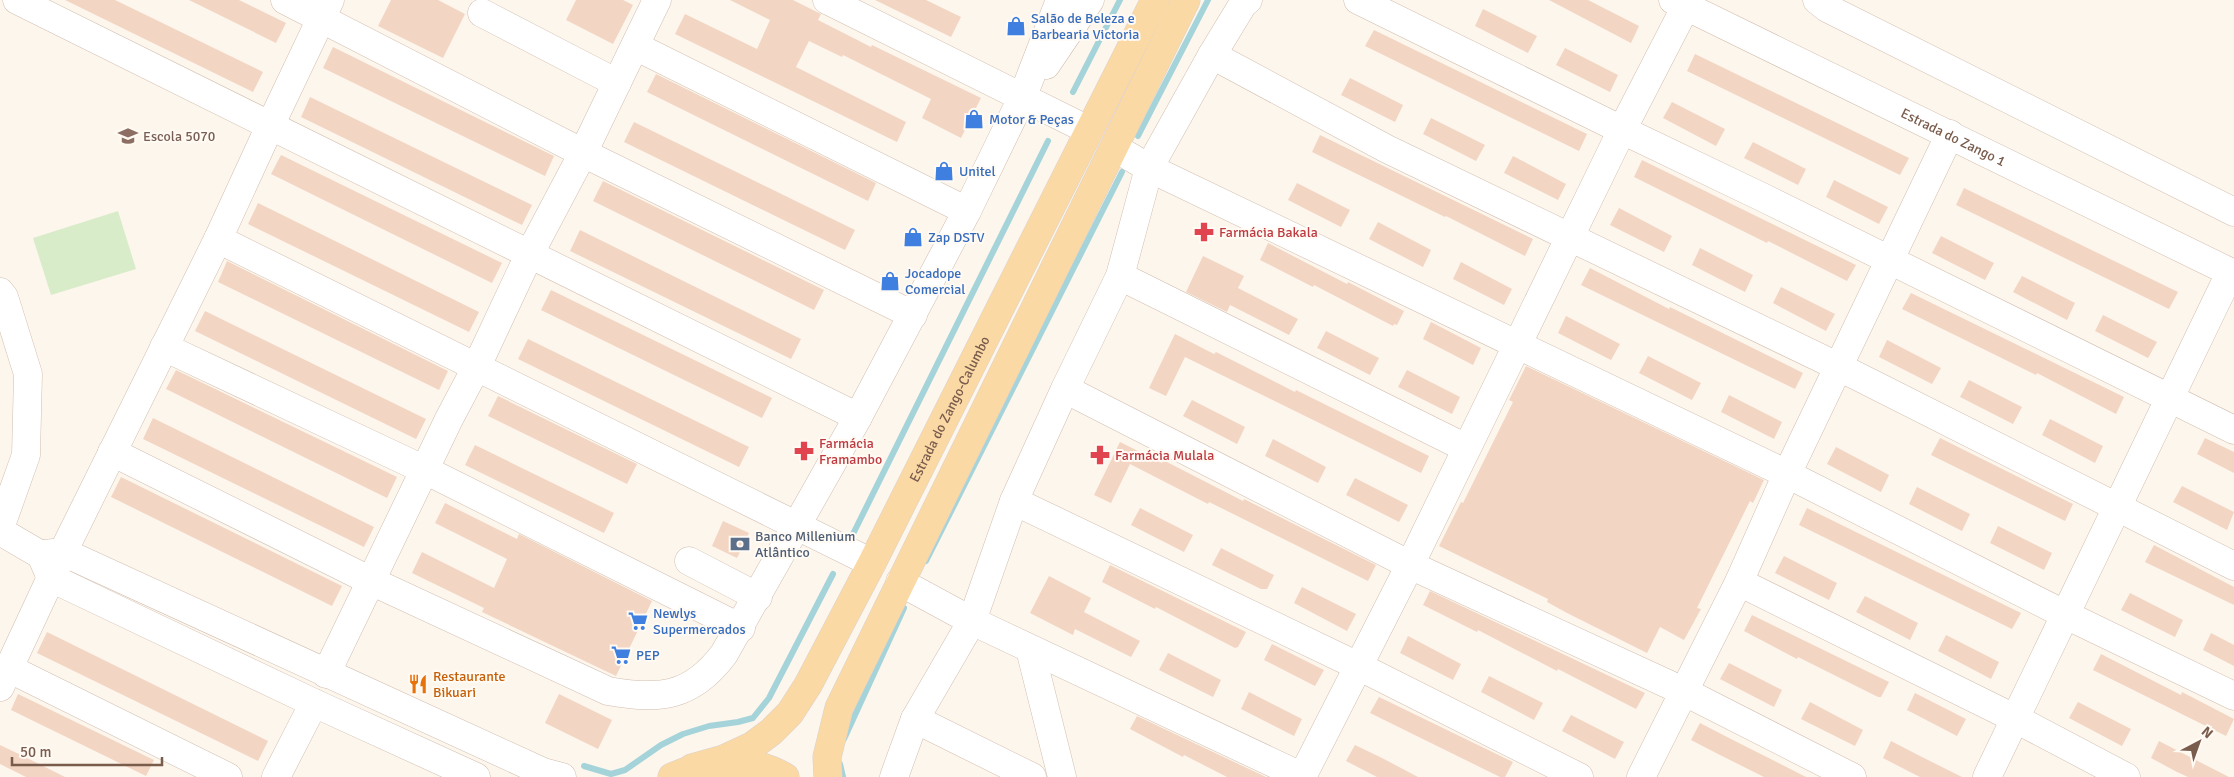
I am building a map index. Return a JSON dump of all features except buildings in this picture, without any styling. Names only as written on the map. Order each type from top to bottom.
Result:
[{"type":"main road","name":"Estrada do Zango-Calumbo","points":[[682,772],[724,759],[752,746],[771,732],[790,713],[825,654],[1155,0]]},
{"type":"main road","points":[[828,777],[827,757],[840,708],[1186,0]]},
{"type":"main road","points":[[682,772],[724,762],[752,765],[785,777]]},
{"type":"street","points":[[17,0],[858,417]]},
{"type":"street","points":[[286,0],[326,9],[583,153],[913,315]]},
{"type":"street","points":[[326,674],[424,470],[477,366],[529,255],[583,153],[657,0]]},
{"type":"street","points":[[826,0],[1023,96],[1088,130]]},
{"type":"street","points":[[112,452],[371,581],[608,691],[634,696],[658,696],[682,690],[704,676],[724,654],[741,628],[858,417],[913,315],[1023,96],[1060,0]]},
{"type":"street","points":[[1023,96],[1090,0]]},
{"type":"street","points":[[894,777],[915,719],[972,621],[1014,502],[1065,388],[1120,276],[1149,168],[1212,55],[1243,4],[1248,0]]},
{"type":"street","points":[[1358,0],[2234,430]]},
{"type":"street","points":[[1817,0],[1828,8],[2234,212]]},
{"type":"street","points":[[900,582],[972,621],[1302,777],[1410,565],[1683,2]]},
{"type":"street","name":"Estrada do Zango 1","points":[[1683,2],[2232,274]]},
{"type":"street","points":[[228,777],[5,678],[52,562],[112,452],[218,239],[326,9]]},
{"type":"street","points":[[482,13],[617,82]]},
{"type":"street","points":[[635,46],[966,211]]},
{"type":"street","points":[[1212,55],[1387,148],[1839,366],[2234,566]]},
{"type":"street","points":[[1641,777],[1739,582],[1787,474],[1950,134]]},
{"type":"street","points":[[1115,148],[1149,168],[1787,474],[2066,615],[2234,696]]},
{"type":"street","points":[[218,239],[872,562]]},
{"type":"street","points":[[1987,777],[2232,274]]},
{"type":"street","points":[[1120,276],[1466,448]]},
{"type":"street","points":[[0,292],[4,297],[28,374],[26,455],[0,530],[52,562],[314,703],[476,777]]},
{"type":"street","points":[[164,347],[424,470],[741,628]]},
{"type":"street","points":[[1065,388],[1410,565],[1685,692],[1852,777]]},
{"type":"street","points":[[1014,502],[1358,666],[1579,777]]},
{"type":"street","points":[[689,561],[758,597]]},
{"type":"street","points":[[52,562],[326,674],[552,774]]},
{"type":"street","points":[[1739,582],[2016,719],[2126,777]]},
{"type":"street","points":[[1030,649],[1062,777]]},
{"type":"street","points":[[276,777],[314,703]]},
{"type":"street","points":[[915,719],[1032,777]]},
{"type":"green space","points":[[118,211],[136,269],[51,295],[33,238]]},
{"type":"waterway","points":[[1073,92],[1120,0]]},
{"type":"waterway","points":[[1138,136],[1208,0]]},
{"type":"waterway","points":[[852,536],[1048,141]]},
{"type":"waterway","points":[[926,561],[1122,172]]},
{"type":"waterway","points":[[584,766],[611,774],[625,770],[661,745],[683,734],[709,726],[753,718],[769,698],[833,574]]},
{"type":"waterway","points":[[844,739],[904,608]]},
{"type":"waterway","points":[[840,764],[843,777]]},
{"type":"place","name":"Salão de Beleza e Barbearia Victoria","points":[[1016,26]]},
{"type":"place","name":"Motor & Peças","points":[[974,119]]},
{"type":"place","name":"Escola 5070","points":[[128,136]]},
{"type":"place","name":"Unitel","points":[[944,171]]},
{"type":"place","name":"Farmácia Bakala","points":[[1204,232]]},
{"type":"place","name":"Zap DSTV","points":[[913,237]]},
{"type":"place","name":"Jocadope Comercial","points":[[890,281]]},
{"type":"place","name":"Farmácia Framambo","points":[[804,451]]},
{"type":"place","name":"Farmácia Mulala","points":[[1100,455]]},
{"type":"place","name":"Banco Millenium Atlântico","points":[[740,544]]},
{"type":"place","name":"Newlys Supermercados","points":[[638,621]]},
{"type":"place","name":"PEP","points":[[621,655]]},
{"type":"place","name":"Restaurante Bikuari","points":[[418,684]]}]
